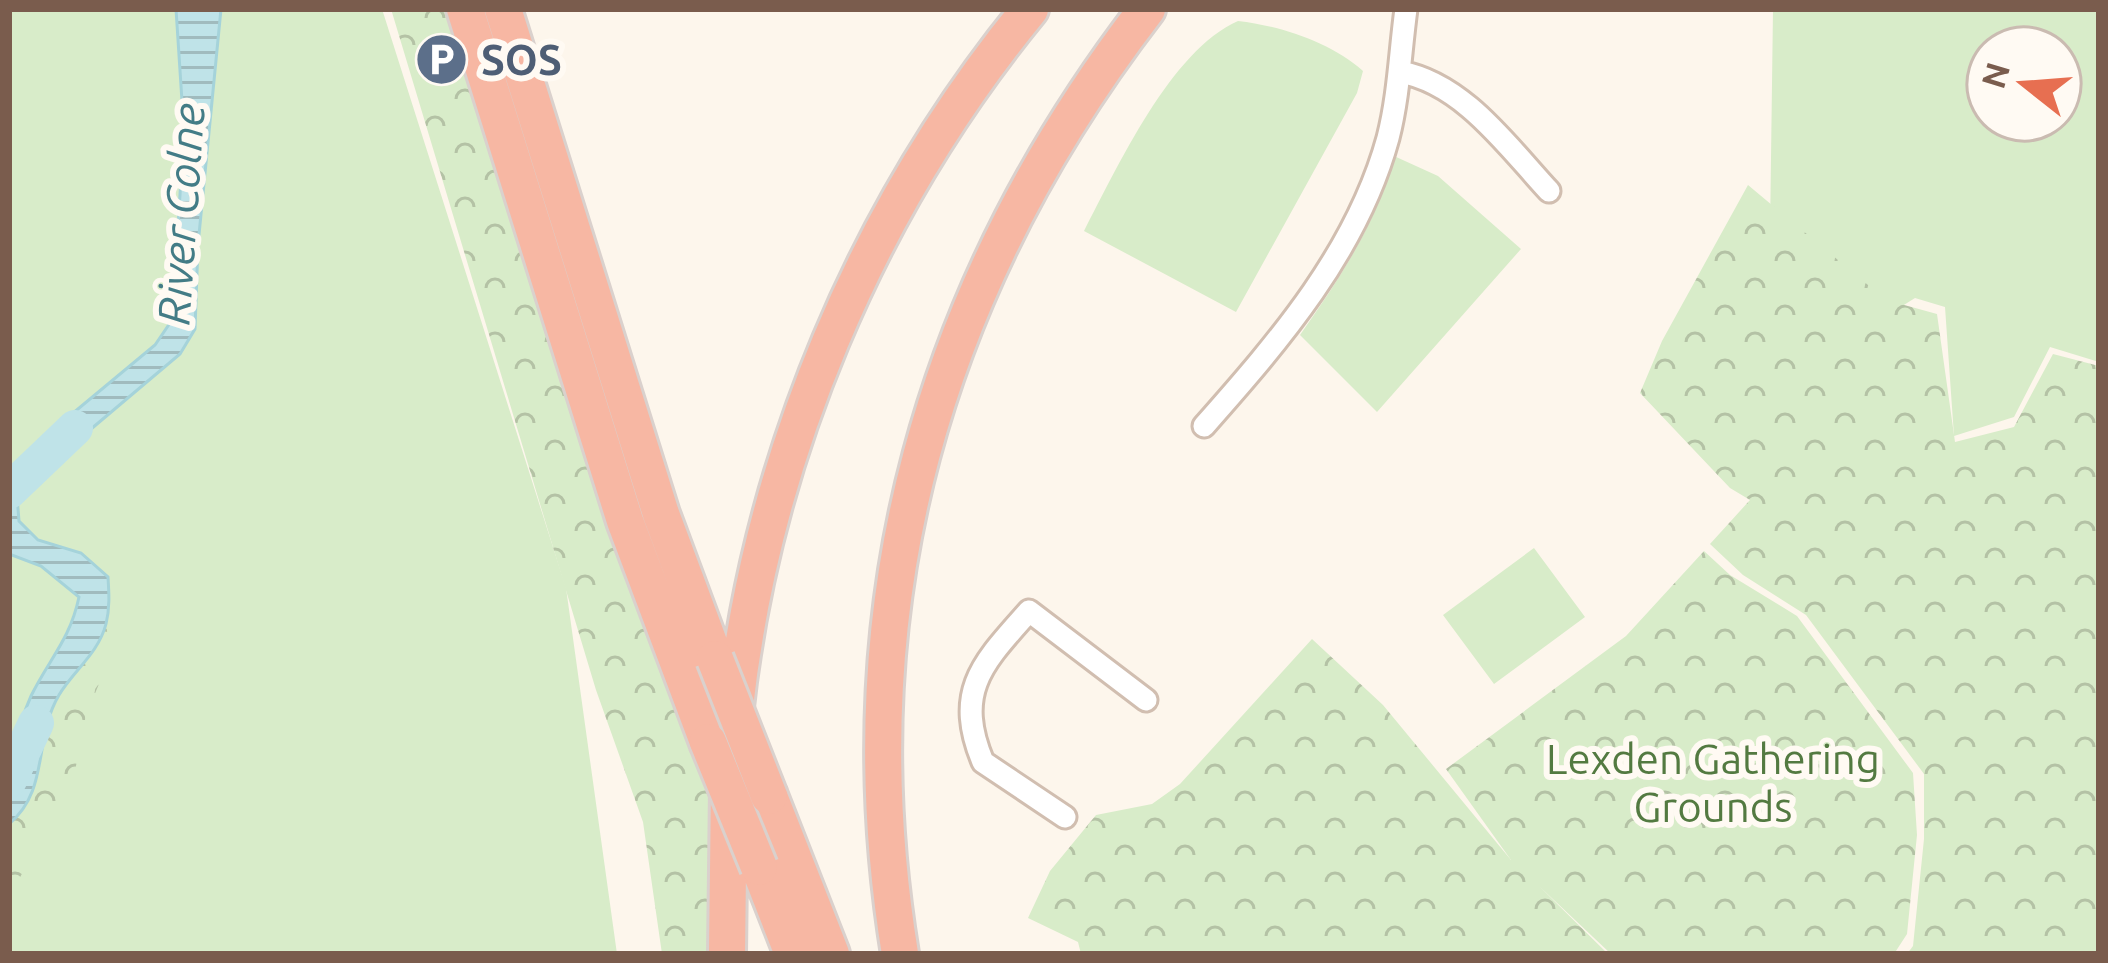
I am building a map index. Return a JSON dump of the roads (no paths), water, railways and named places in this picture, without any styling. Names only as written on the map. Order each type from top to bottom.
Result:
[{"type":"highway","points":[[465,9],[625,521],[793,954]]},
{"type":"highway","points":[[503,9],[661,514],[831,954]]},
{"type":"highway","points":[[727,954],[728,792],[742,638],[781,480],[834,334],[875,247],[919,168],[1030,9]]},
{"type":"highway","points":[[900,954],[887,849],[882,736],[892,610],[916,470],[941,383],[997,242],[1070,112],[1147,9]]},
{"type":"street","points":[[1204,426],[1271,350],[1347,238],[1376,175],[1400,72],[1406,9]]},
{"type":"street","points":[[1400,72],[1431,80],[1462,102],[1549,191]]},
{"type":"street","points":[[1065,817],[983,762],[970,692],[976,671],[1029,611],[1146,700]]},
{"type":"water","points":[[176,9],[221,9],[198,245],[195,329],[180,354],[46,467],[31,448],[155,345],[172,320],[184,132]]},
{"type":"water","points":[[21,458],[35,475],[17,496],[19,521],[38,540],[81,553],[108,577],[109,600],[97,644],[51,712],[30,796],[9,824],[20,726],[79,597],[41,566],[9,554],[9,469]]},
{"type":"waterway","name":"River Colne","points":[[9,491],[75,428]]},
{"type":"waterway","name":"River Colne","points":[[9,780],[36,723]]},
{"type":"place","name":"SOS","points":[[442,60]]},
{"type":"park label","name":"Lexden Gathering Grounds","points":[[1713,783]]}]
